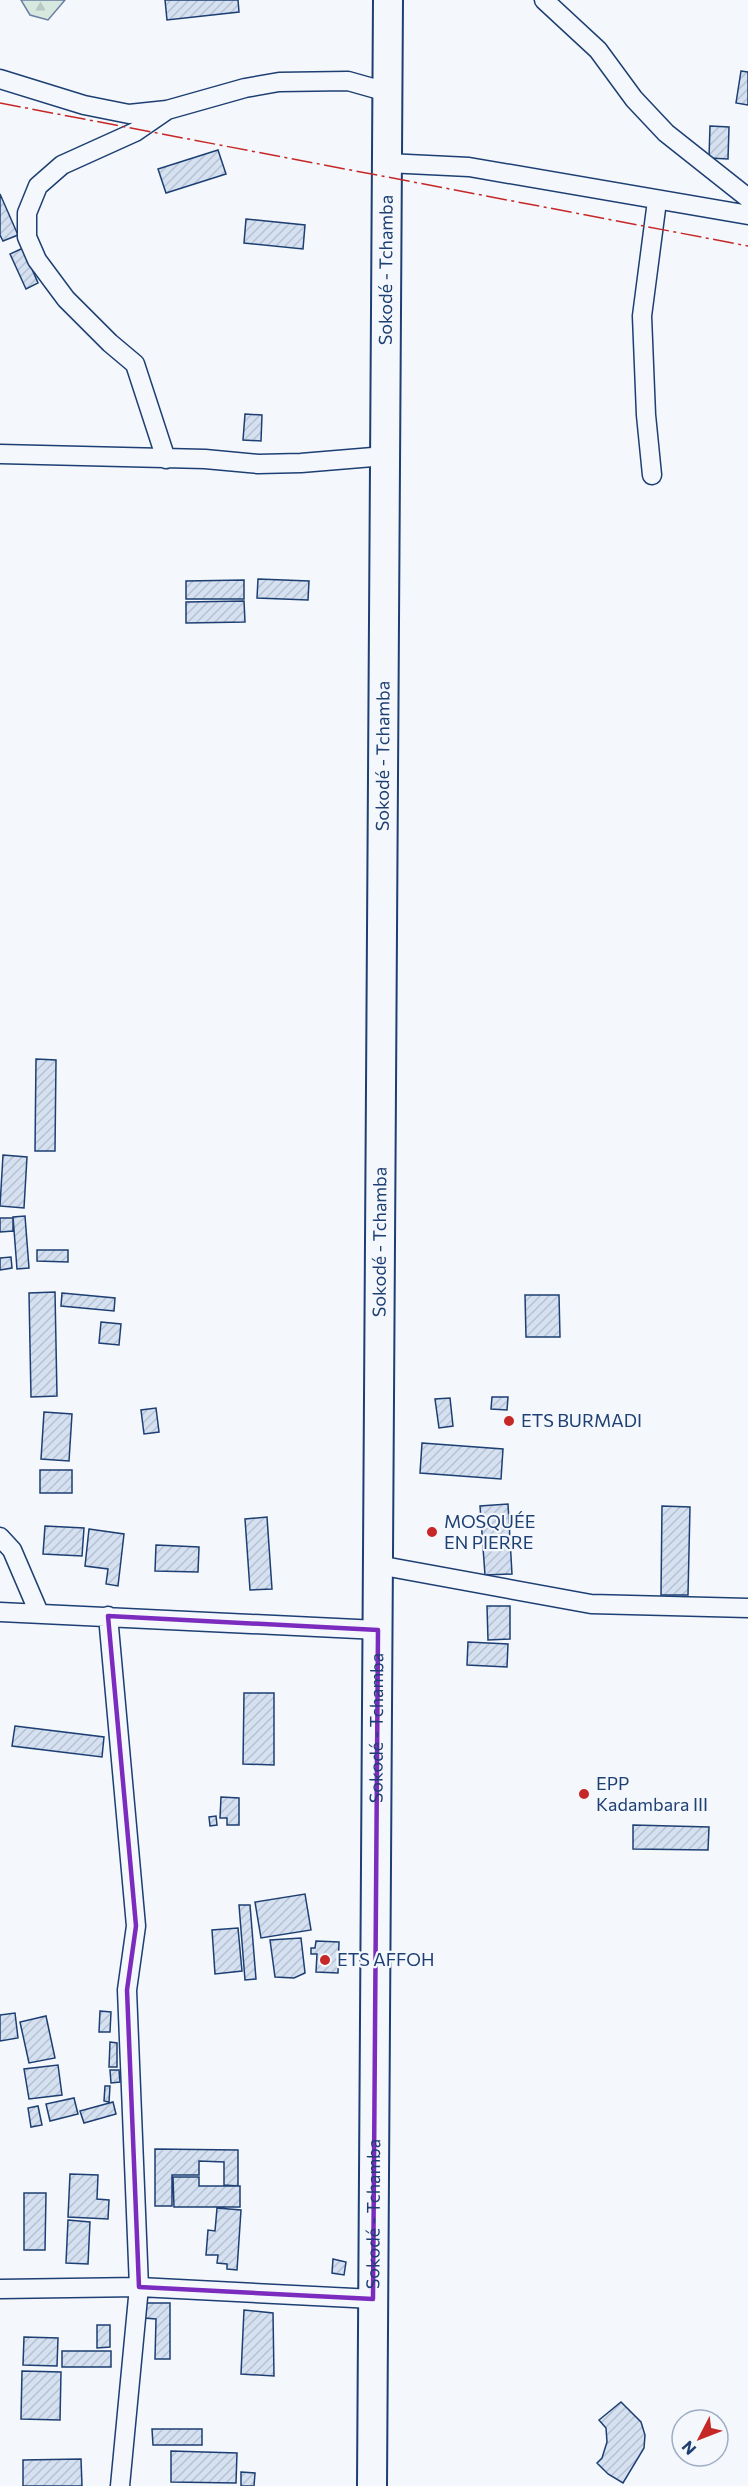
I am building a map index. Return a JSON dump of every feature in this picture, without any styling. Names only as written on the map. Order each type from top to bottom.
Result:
[{"type":"main road","name":"Sokodé - Tchamba","points":[[372,2486],[388,0]]},
{"type":"street","points":[[544,0],[598,50],[634,99],[666,133],[748,198]]},
{"type":"street","points":[[0,79],[84,105],[129,114],[167,110],[245,88],[279,82],[348,81],[387,92]]},
{"type":"street","points":[[166,459],[135,364],[93,326],[52,282],[37,260],[27,237],[27,213],[38,186],[62,165],[135,132],[167,110]]},
{"type":"street","points":[[387,163],[469,167],[748,215]]},
{"type":"street","points":[[652,475],[646,414],[642,316],[657,201]]},
{"type":"street","points":[[0,454],[205,459],[258,464],[385,456]]},
{"type":"street","points":[[0,1537],[12,1550],[39,1613]]},
{"type":"street","points":[[378,1565],[591,1604],[748,1608]]},
{"type":"street","points":[[0,1612],[378,1630]]},
{"type":"street","points":[[108,1616],[136,1926],[126,1990],[139,2287],[120,2486]]},
{"type":"street","points":[[0,2289],[139,2287],[373,2298]]},
{"type":"highlighted area","points":[[108,1616],[378,1630],[373,2299],[139,2287],[127,1990],[136,1926]]},
{"type":"green space","points":[[21,0],[65,0],[48,20],[30,15]]},
{"type":"building","points":[[165,0],[238,0],[239,12],[167,20]]},
{"type":"building","points":[[741,71],[748,72],[748,105],[736,103]]},
{"type":"building","points":[[710,126],[729,127],[728,159],[709,158]]},
{"type":"building","points":[[218,150],[226,174],[166,193],[158,169]]},
{"type":"building","points":[[0,194],[18,235],[3,241],[0,235]]},
{"type":"building","points":[[246,219],[305,225],[303,249],[244,243]]},
{"type":"building","points":[[23,248],[38,283],[26,289],[10,254]]},
{"type":"building","points":[[245,414],[262,415],[261,441],[243,440]]},
{"type":"building","points":[[258,579],[309,581],[308,600],[257,598]]},
{"type":"building","points":[[244,580],[244,599],[186,599],[186,581]]},
{"type":"building","points":[[244,601],[245,622],[186,623],[186,602]]},
{"type":"building","points":[[36,1059],[56,1060],[55,1151],[35,1151]]},
{"type":"building","points":[[3,1155],[27,1157],[24,1208],[0,1206]]},
{"type":"building","points":[[25,1216],[29,1268],[17,1269],[13,1217]]},
{"type":"building","points":[[0,1218],[13,1218],[13,1231],[0,1232]]},
{"type":"building","points":[[37,1250],[68,1250],[68,1262],[37,1261]]},
{"type":"building","points":[[11,1257],[12,1268],[0,1270],[0,1258]]},
{"type":"building","points":[[55,1292],[57,1396],[31,1397],[29,1293]]},
{"type":"building","points":[[62,1293],[115,1298],[114,1311],[61,1306]]},
{"type":"building","points":[[525,1295],[559,1295],[560,1337],[526,1337]]},
{"type":"building","points":[[101,1322],[121,1324],[119,1345],[99,1343]]},
{"type":"building","points":[[492,1397],[508,1397],[507,1410],[491,1409]]},
{"type":"building","points":[[450,1398],[453,1426],[439,1428],[435,1399]]},
{"type":"building","points":[[156,1408],[159,1432],[144,1434],[141,1410]]},
{"type":"building","points":[[44,1412],[72,1414],[69,1461],[41,1459]]},
{"type":"building","points":[[422,1443],[503,1449],[501,1479],[420,1473]]},
{"type":"building","points":[[40,1470],[72,1470],[72,1493],[40,1493]]},
{"type":"building","points":[[508,1504],[512,1574],[485,1575],[480,1506]]},
{"type":"building","points":[[662,1506],[690,1507],[688,1595],[661,1595]]},
{"type":"building","points":[[267,1517],[272,1589],[250,1590],[245,1519]]},
{"type":"building","points":[[45,1526],[84,1528],[82,1556],[43,1554]]},
{"type":"building","points":[[89,1529],[124,1534],[118,1586],[106,1584],[108,1569],[85,1566]]},
{"type":"building","points":[[156,1545],[199,1547],[198,1572],[155,1571]]},
{"type":"building","points":[[487,1606],[510,1606],[510,1639],[488,1640]]},
{"type":"building","points":[[468,1642],[508,1644],[507,1667],[467,1665]]},
{"type":"building","points":[[244,1693],[274,1693],[274,1765],[243,1764]]},
{"type":"building","points":[[15,1726],[104,1737],[102,1757],[12,1746]]},
{"type":"building","points":[[221,1797],[239,1798],[239,1825],[227,1825],[227,1818],[220,1818]]},
{"type":"building","points":[[216,1816],[217,1825],[210,1826],[209,1817]]},
{"type":"building","points":[[633,1825],[709,1827],[708,1850],[633,1849]]},
{"type":"building","points":[[305,1894],[311,1930],[261,1938],[255,1902]]},
{"type":"building","points":[[239,1905],[250,1905],[256,1979],[245,1980]]},
{"type":"building","points":[[238,1928],[242,1971],[215,1974],[212,1930]]},
{"type":"building","points":[[301,1938],[305,1973],[294,1978],[275,1977],[270,1940]]},
{"type":"building","points":[[316,1941],[339,1942],[338,1973],[316,1972],[317,1954],[311,1954],[311,1948],[315,1948]]},
{"type":"building","points":[[100,2011],[111,2012],[110,2032],[99,2032]]},
{"type":"building","points":[[15,2013],[18,2038],[0,2041],[0,2015]]},
{"type":"building","points":[[46,2016],[55,2058],[29,2063],[20,2022]]},
{"type":"building","points":[[110,2042],[117,2043],[117,2067],[109,2067]]},
{"type":"building","points":[[58,2065],[62,2095],[29,2099],[24,2069]]},
{"type":"building","points":[[110,2070],[119,2070],[120,2082],[111,2083]]},
{"type":"building","points":[[105,2086],[110,2086],[109,2102],[104,2101]]},
{"type":"building","points":[[74,2098],[78,2114],[50,2121],[46,2104]]},
{"type":"building","points":[[113,2102],[116,2114],[84,2123],[80,2111]]},
{"type":"building","points":[[38,2106],[42,2125],[31,2127],[28,2108]]},
{"type":"building","points":[[155,2149],[238,2150],[238,2186],[224,2185],[224,2162],[199,2161],[199,2175],[172,2175],[172,2206],[155,2206]]},
{"type":"building","points":[[70,2174],[98,2175],[97,2199],[109,2200],[108,2219],[68,2217]]},
{"type":"building","points":[[173,2177],[199,2177],[199,2186],[240,2186],[240,2207],[174,2207]]},
{"type":"building","points":[[24,2193],[46,2193],[45,2250],[24,2250]]},
{"type":"building","points":[[217,2208],[241,2210],[237,2270],[227,2269],[227,2264],[217,2263],[218,2255],[206,2255],[208,2230],[215,2231]]},
{"type":"building","points":[[68,2220],[90,2222],[88,2264],[66,2263]]},
{"type":"building","points":[[333,2259],[346,2262],[344,2275],[332,2273]]},
{"type":"building","points":[[144,2303],[170,2303],[170,2359],[155,2359],[156,2319],[144,2318]]},
{"type":"building","points":[[244,2310],[273,2313],[274,2376],[241,2374]]},
{"type":"building","points":[[97,2325],[110,2325],[110,2347],[97,2348]]},
{"type":"building","points":[[24,2337],[58,2338],[57,2366],[23,2365]]},
{"type":"building","points":[[62,2351],[111,2351],[111,2367],[62,2367]]},
{"type":"building","points":[[22,2371],[61,2372],[60,2420],[21,2419]]},
{"type":"building","points":[[621,2402],[641,2422],[645,2435],[644,2448],[623,2483],[608,2474],[597,2463],[602,2458],[607,2442],[606,2428],[599,2420]]},
{"type":"building","points":[[152,2429],[202,2429],[202,2445],[153,2445]]},
{"type":"building","points":[[171,2451],[237,2453],[236,2483],[171,2482]]},
{"type":"building","points":[[81,2459],[82,2486],[23,2486],[23,2460]]},
{"type":"building","points":[[241,2472],[255,2473],[254,2486],[241,2486]]},
{"type":"power","points":[[0,103],[748,246]]},
{"type":"place","name":"ETS BURMADI","points":[[509,1421]]},
{"type":"place","name":"MOSQUÉE EN PIERRE","points":[[432,1532]]},
{"type":"place","name":"EPP Kadambara III","points":[[584,1794]]},
{"type":"place","name":"ETS AFFOH","points":[[325,1960]]}]
